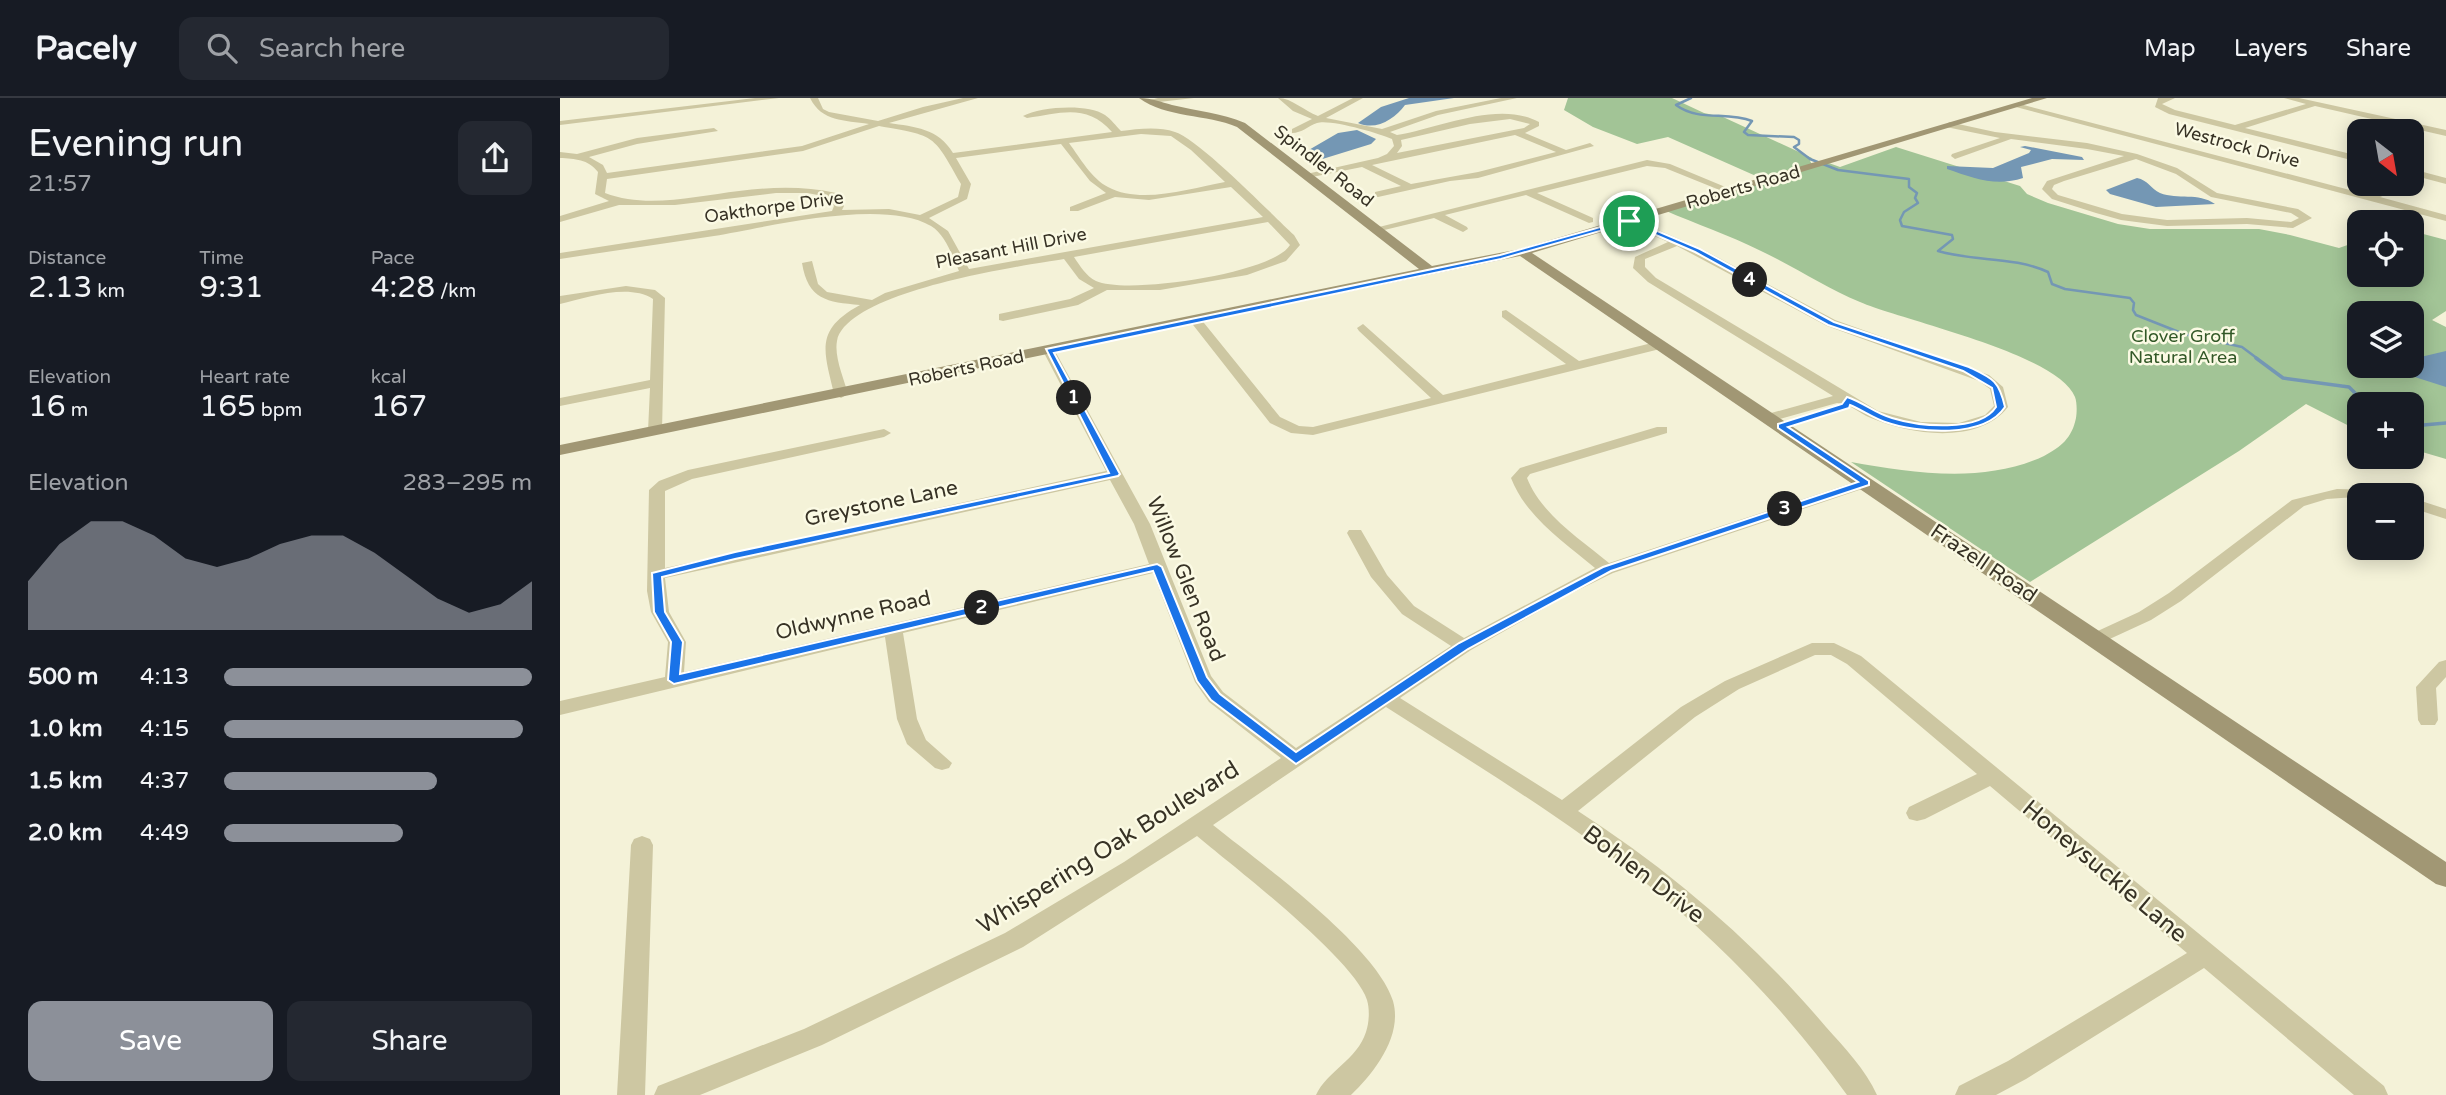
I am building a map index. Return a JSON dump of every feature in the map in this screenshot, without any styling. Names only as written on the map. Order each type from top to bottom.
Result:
[{"type":"main road","name":"Roberts Road","points":[[560,450],[1522,252],[2042,98]]},
{"type":"main road","name":"Roberts Road","points":[[2019,105],[2048,98]]},
{"type":"main road","name":"Spindler Road","points":[[1147,100],[1237,123],[1431,272]]},
{"type":"main road","name":"Frazell Road","points":[[1522,252],[2446,876]]},
{"type":"street","points":[[560,123],[728,101],[775,98]]},
{"type":"street","points":[[814,98],[820,110],[827,114],[927,132],[943,144],[966,184],[962,199],[922,218]]},
{"type":"street","points":[[602,177],[783,152],[829,142],[923,110],[974,98]]},
{"type":"street","points":[[1147,100],[1189,98]]},
{"type":"street","points":[[1180,109],[1177,104],[1189,98]]},
{"type":"street","points":[[1282,98],[1300,113],[1316,119],[1384,131],[1396,138],[1436,132],[1495,117],[1524,117],[1536,124],[1532,128],[1515,132],[1307,175]]},
{"type":"street","points":[[1295,131],[1359,98]]},
{"type":"street","points":[[1384,131],[1436,113],[1513,98]]},
{"type":"street","points":[[2171,98],[2161,100],[2158,105],[2172,113],[2347,156]]},
{"type":"street","points":[[2288,98],[2382,119]]},
{"type":"street","points":[[2234,128],[2316,104]]},
{"type":"street","name":"Westrock Drive","points":[[2019,105],[2446,218]]},
{"type":"street","points":[[617,117],[621,109],[628,106]]},
{"type":"street","points":[[1027,116],[1063,111],[1092,113],[1102,117],[1117,132]]},
{"type":"street","points":[[1949,125],[2008,138],[2053,140],[2134,156],[2179,172],[2198,188],[2214,195],[2294,211],[2307,218],[2299,224],[2284,226],[2247,221],[2167,223],[2121,217],[2059,199],[2047,189],[2050,183],[2134,156]]},
{"type":"street","points":[[2424,128],[2446,133]]},
{"type":"street","points":[[578,157],[637,141],[714,131]]},
{"type":"street","points":[[950,156],[1117,132],[1150,131],[1178,136],[1294,241],[1295,245],[1294,255],[1259,268],[1164,286],[1133,289],[1105,287],[1090,282],[1082,276],[1067,255]]},
{"type":"street","points":[[1515,132],[1564,152]]},
{"type":"street","points":[[1390,156],[1398,146],[1396,138]]},
{"type":"street","points":[[1955,156],[2008,138]]},
{"type":"street","points":[[1062,140],[1100,186],[1116,193],[1158,195],[1232,184]]},
{"type":"street","points":[[1378,194],[1450,178],[1478,175],[1590,146]]},
{"type":"street","points":[[2339,154],[2347,152]]},
{"type":"street","points":[[560,155],[596,163],[603,172],[600,194],[621,201],[674,202],[763,190],[807,188],[833,195],[839,206],[835,214]]},
{"type":"street","points":[[1376,229],[1653,162],[1730,191]]},
{"type":"street","points":[[1364,164],[1410,187]]},
{"type":"street","points":[[2424,175],[2446,181]]},
{"type":"street","points":[[2424,177],[2428,176]]},
{"type":"street","points":[[807,188],[826,179]]},
{"type":"street","points":[[1527,192],[1589,220]]},
{"type":"street","points":[[1074,209],[1116,193]]},
{"type":"street","points":[[2369,198],[2374,196]]},
{"type":"street","points":[[560,219],[621,201]]},
{"type":"street","name":"Oakthorpe Drive","points":[[560,256],[835,214],[883,213],[922,218]]},
{"type":"street","points":[[1435,214],[1463,229]]},
{"type":"street","points":[[922,218],[946,234],[965,273]]},
{"type":"street","name":"Pleasant Hill Drive","points":[[841,394],[831,353],[831,340],[839,327],[871,303],[914,285],[965,273],[1270,219]]},
{"type":"street","points":[[1629,221],[1677,242],[1831,323],[1966,369],[1984,378],[1996,387],[2001,407],[1996,414],[1980,422],[1959,427],[1931,428],[1887,420],[1847,399],[1652,280],[1639,268],[1640,257],[1677,242]]},
{"type":"street","points":[[807,263],[812,284],[817,291],[840,299],[871,303]]},
{"type":"street","points":[[1003,317],[1074,302],[1105,287]]},
{"type":"street","points":[[560,300],[630,289],[650,292],[659,298],[655,431]]},
{"type":"street","points":[[1506,314],[1577,366]]},
{"type":"street","points":[[1196,321],[1275,420],[1296,430],[1330,428],[1660,345]]},
{"type":"street","points":[[1363,328],[1441,400]]},
{"type":"street","name":"Willow Glen Road","points":[[1049,351],[1142,524],[1202,678],[1216,697],[1296,759]]},
{"type":"street","points":[[560,402],[656,383]]},
{"type":"street","points":[[1775,422],[1846,406],[1847,399]]},
{"type":"street","points":[[1607,569],[1552,523],[1520,487],[1518,478],[1525,471],[1662,430]]},
{"type":"street","points":[[674,680],[677,642],[660,612],[656,575],[657,491],[664,484],[688,475],[884,433]]},
{"type":"street","name":"Greystone Lane","points":[[656,575],[1115,474]]},
{"type":"street","name":"Whispering Oak Boulevard","points":[[668,1095],[813,1037],[1014,940],[1132,868],[1464,646],[1607,569],[1866,483]]},
{"type":"street","points":[[2095,639],[2145,616],[2175,597],[2298,503],[2314,496],[2347,494]]},
{"type":"street","points":[[2424,507],[2446,514]]},
{"type":"street","points":[[1355,533],[1380,577],[1408,610],[1464,646]]},
{"type":"street","name":"Oldwynne Road","points":[[560,708],[1157,567]]},
{"type":"street","points":[[893,630],[907,719],[917,744],[942,763]]},
{"type":"street","name":"Honeysuckle Lane","points":[[1562,812],[1688,712],[1732,685],[1812,649],[1834,649],[1854,660],[2374,1095]]},
{"type":"street","points":[[2428,720],[2426,687],[2446,666]]},
{"type":"street","name":"Bohlen Drive","points":[[1386,698],[1562,812],[1683,899],[1752,963],[1813,1028],[1863,1095]]},
{"type":"street","points":[[1917,813],[1991,776]]},
{"type":"street","points":[[1198,824],[1349,955],[1374,985],[1381,1004],[1375,1043],[1363,1065],[1330,1095]]},
{"type":"street","points":[[631,1095],[642,845]]},
{"type":"street","points":[[1969,1095],[2017,1070],[2206,954]]},
{"type":"green space","name":"Clover Groff Natural Area","points":[[1568,98],[1672,98],[1704,113],[1723,117],[1812,158],[1810,161],[1813,166],[1826,162],[1840,167],[1896,147],[2020,186],[2027,194],[2048,203],[2118,224],[2150,229],[2259,229],[2339,248],[2347,245],[2347,287],[2424,287],[2424,234],[2446,240],[2446,311],[2432,320],[2446,327],[2446,459],[2424,453],[2424,392],[2347,392],[2347,425],[2306,404],[2239,451],[2030,582],[1851,462],[1948,474],[1998,470],[2021,465],[2056,449],[2072,431],[2076,418],[2076,402],[2063,381],[2012,353],[1860,302],[1749,245],[1664,210],[1765,180],[1668,137],[1637,144],[1593,127],[1564,110]]},
{"type":"water","points":[[1409,98],[1454,98],[1405,105],[1396,115],[1378,125],[1358,123],[1381,107]]},
{"type":"water","points":[[1357,130],[1376,139],[1371,144],[1316,161],[1307,151],[1338,133]]},
{"type":"water","points":[[2020,147],[2082,157],[2084,160],[2052,159],[2021,167],[2023,178],[2003,182],[1975,178],[1947,169],[1947,166],[1993,168],[2029,153],[2031,150]]},
{"type":"water","points":[[2137,178],[2160,193],[2202,198],[2215,204],[2156,207],[2110,194],[2106,190]]},
{"type":"water","points":[[2446,351],[2446,387],[2418,378],[2424,378],[2424,356]]},
{"type":"waterway","points":[[1691,98],[1676,105],[1703,115],[1752,121],[1744,132],[1748,135],[1794,137],[1799,140],[1799,144],[1794,147],[1810,159],[1838,170],[1909,179],[1909,187],[1917,193],[1915,198],[1918,203],[1904,212],[1900,220],[1902,226],[1952,235],[1953,239],[1938,251],[2035,267],[2048,272],[2052,284],[2065,289],[2130,298],[2134,303],[2133,310],[2136,315],[2184,334],[2242,347],[2258,359]]},
{"type":"waterway","points":[[2256,358],[2283,378],[2349,387],[2354,392]]},
{"type":"waterway","points":[[2424,425],[2446,423]]},
{"type":"route","points":[[1629,221],[1698,251],[1831,323],[1966,369],[1984,378],[1996,387],[2001,407],[1996,414],[1980,422],[1959,427],[1931,428],[1887,420],[1847,399],[1846,406],[1781,426],[1866,483],[1607,569],[1464,646],[1296,759],[1216,697],[1202,678],[1157,567],[674,680],[677,642],[660,612],[656,575],[1115,474],[1049,351],[1501,257],[1629,221]]}]
